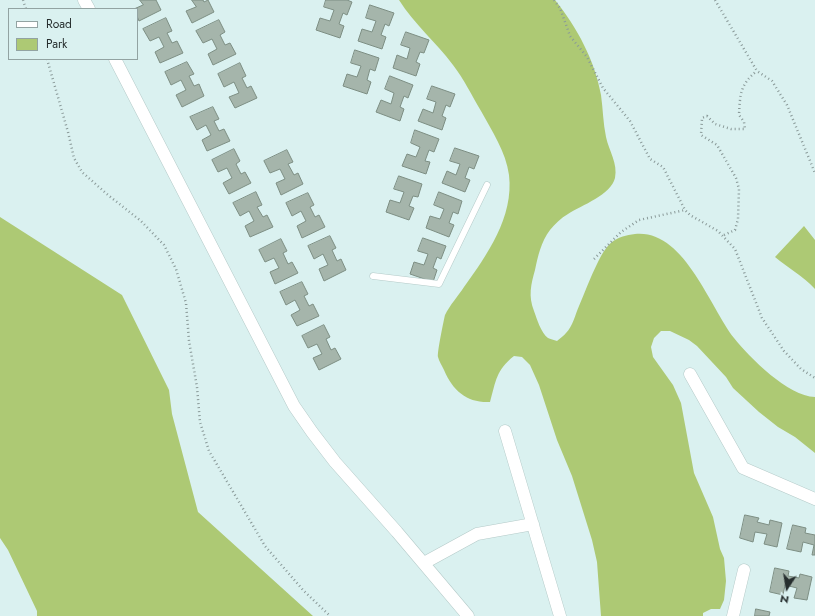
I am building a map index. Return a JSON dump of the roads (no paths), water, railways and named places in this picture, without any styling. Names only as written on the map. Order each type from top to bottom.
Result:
[{"type":"street","points":[[116,60],[294,406],[335,462],[468,616]]},
{"type":"street","points":[[690,374],[743,468],[815,499]]},
{"type":"street","points":[[505,431],[560,616]]},
{"type":"street","points":[[424,564],[477,534],[533,524]]},
{"type":"street","points":[[732,616],[744,570]]},
{"type":"lane","points":[[373,276],[439,284],[487,185]]}]
